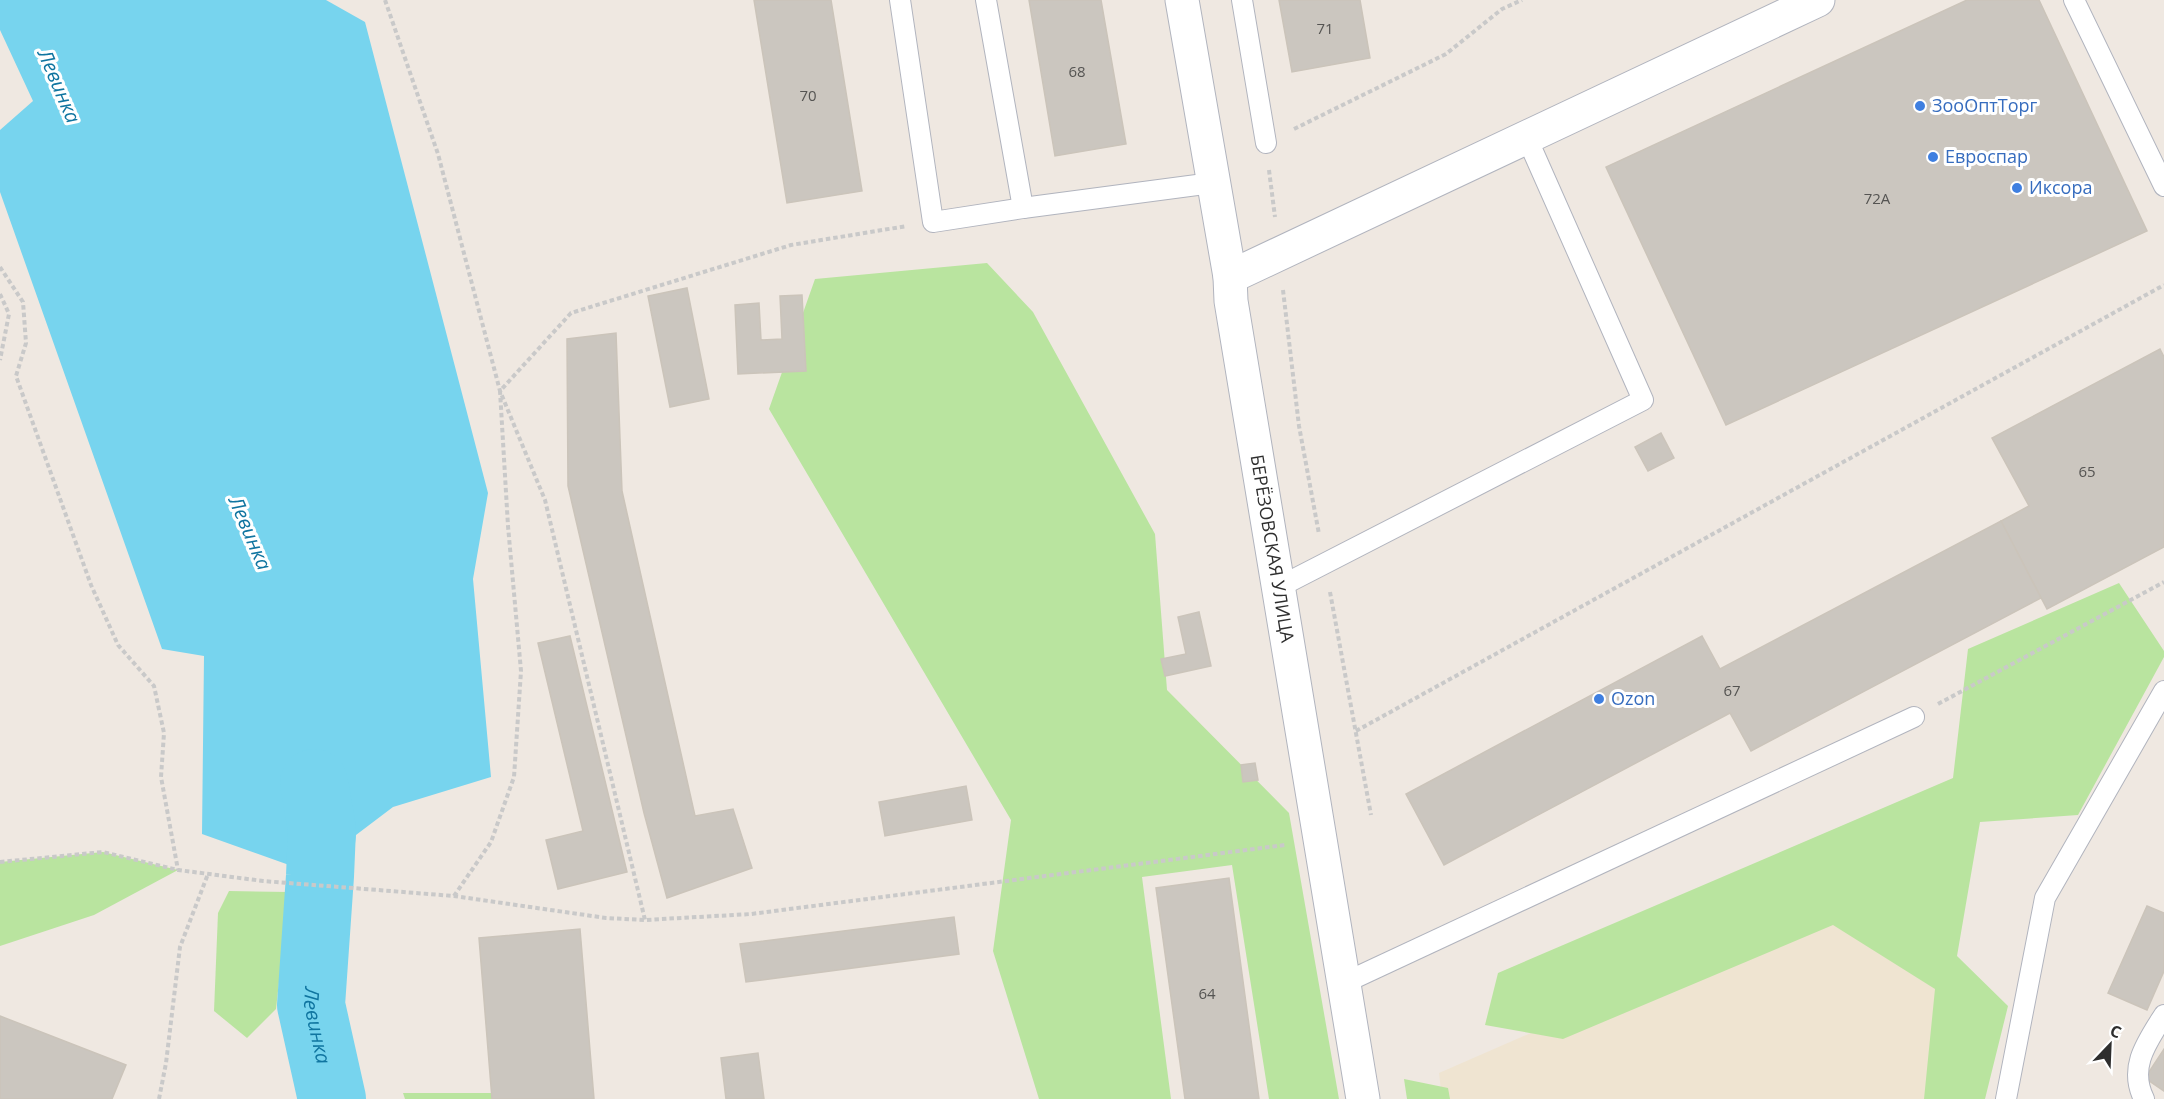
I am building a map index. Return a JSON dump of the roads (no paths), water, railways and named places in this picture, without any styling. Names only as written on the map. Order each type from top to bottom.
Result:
[{"type":"street","name":"БЕРЁЗОВСКАЯ УЛИЦА","points":[[1182,0],[1230,278],[1231,301],[1363,1099]]},
{"type":"street","points":[[1230,278],[1818,0]]},
{"type":"lane","points":[[900,0],[933,222],[1212,183]]},
{"type":"lane","points":[[986,0],[1023,208]]},
{"type":"lane","points":[[1242,0],[1266,143]]},
{"type":"lane","points":[[2074,0],[2164,186]]},
{"type":"lane","points":[[1279,586],[1642,400],[1527,138]]},
{"type":"lane","points":[[2006,1099],[2045,898],[2164,692]]},
{"type":"lane","points":[[1344,983],[1914,717]]},
{"type":"lane","points":[[2144,1099],[2137,1077],[2143,1050],[2164,1015]]},
{"type":"water","points":[[0,0],[326,0],[365,22],[488,493],[473,579],[491,777],[393,807],[356,835],[351,876],[320,876],[202,834],[204,656],[162,649],[0,192],[0,130],[33,101],[0,30]]},
{"type":"waterway","name":"Левинка","points":[[314,783],[322,829],[311,1005],[332,1099]]},
{"type":"place","name":"ЗооОптТорг","points":[[1920,106]]},
{"type":"place","name":"Евроспар","points":[[1933,157]]},
{"type":"place","name":"Иксора","points":[[2017,188]]},
{"type":"place","name":"Ozon","points":[[1599,699]]}]
